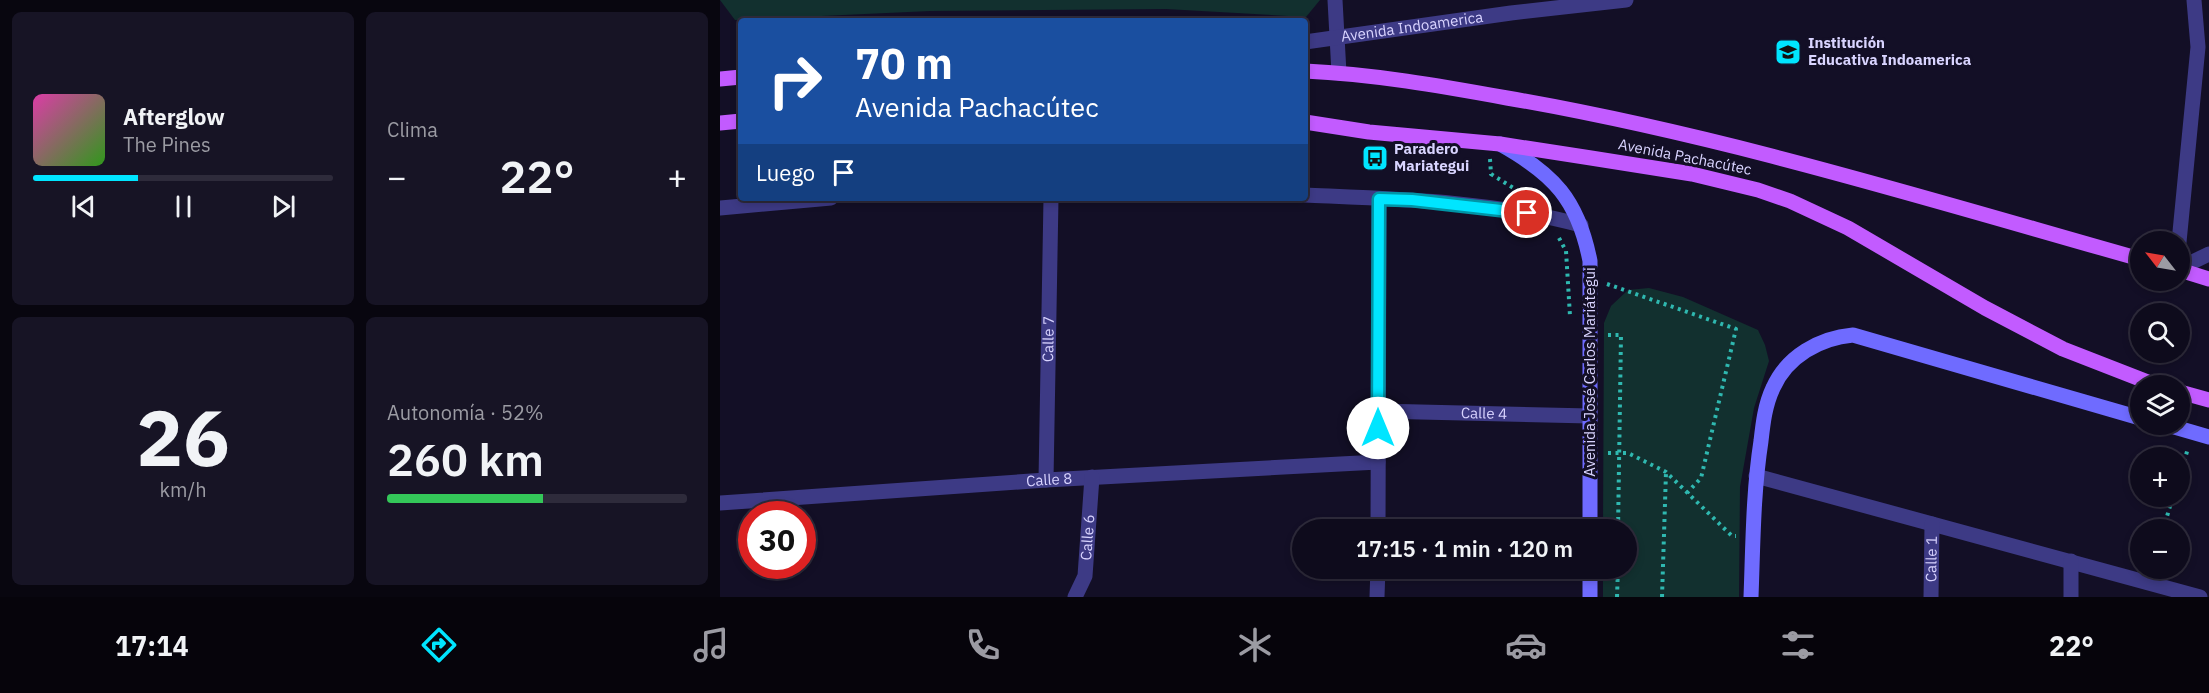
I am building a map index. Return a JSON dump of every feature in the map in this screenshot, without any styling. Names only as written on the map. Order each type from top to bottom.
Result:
[{"type":"main road","name":"Avenida Pachacútec","points":[[1308,71],[1339,73],[1544,104],[1671,130],[1919,196],[2130,256]]},
{"type":"main road","points":[[720,79],[738,77]]},
{"type":"main road","points":[[720,123],[738,121]]},
{"type":"main road","name":"Avenida Pachacútec","points":[[1308,122],[1369,132],[1500,144],[1692,174],[1736,184],[1790,201],[1848,228],[1985,308],[2063,349],[2130,375]]},
{"type":"main road","points":[[2190,272],[2209,279]]},
{"type":"main road","points":[[2190,395],[2209,400]]},
{"type":"street","points":[[1335,0],[1339,73]]},
{"type":"street","name":"Avenida Indoamerica","points":[[1308,41],[1510,6],[1626,0]]},
{"type":"street","points":[[2180,231],[2199,47],[2194,0]]},
{"type":"street","name":"Avenida José Carlos Mariátegui","points":[[1500,144],[1522,156],[1547,175],[1564,194],[1581,225],[1590,261],[1590,519]]},
{"type":"street","points":[[1308,195],[1412,200],[1483,207],[1549,216],[1581,225]]},
{"type":"street","points":[[1378,519],[1379,199]]},
{"type":"street","points":[[720,208],[798,201]]},
{"type":"street","name":"Calle 7","points":[[1046,480],[1050,201]]},
{"type":"street","points":[[2190,264],[2209,254]]},
{"type":"street","points":[[1751,597],[1756,476],[1766,405],[1774,386],[1787,366],[1802,353],[1818,345],[1836,337],[1853,335],[2130,415]]},
{"type":"street","name":"Calle 4","points":[[1378,411],[1590,416]]},
{"type":"street","points":[[2190,432],[2209,438]]},
{"type":"street","name":"Calle 8","points":[[720,503],[1092,477],[1378,462]]},
{"type":"street","points":[[1756,476],[2200,597]]},
{"type":"street","name":"Calle 6","points":[[1075,597],[1085,576],[1092,477]]},
{"type":"street","name":"Calle 1","points":[[1931,597],[1932,524]]},
{"type":"street","points":[[2071,561],[2071,597]]},
{"type":"street","points":[[1377,597],[1378,579]]},
{"type":"street","points":[[1590,579],[1590,597]]},
{"type":"path","points":[[1590,278],[1736,329],[1701,478],[1687,493]]},
{"type":"path","points":[[2189,447],[2193,433]]},
{"type":"path","points":[[1589,454],[1628,453],[1666,472],[1732,536],[1753,537]]},
{"type":"path","points":[[1661,596],[1666,472]]},
{"type":"path","points":[[1617,597],[1618,579]]},
{"type":"green space","points":[[720,0],[1320,0],[1306,17],[1166,9],[930,11],[738,18],[735,20]]},
{"type":"green space","points":[[1649,288],[1683,297],[1758,330],[1765,345],[1769,361],[1754,408],[1740,487],[1739,597],[1603,597],[1603,579],[1637,579],[1637,519],[1603,519],[1604,323],[1611,306],[1628,290]]},
{"type":"place","name":"Institución Educativa Indoamerica","points":[[1788,52]]},
{"type":"place","name":"Paradero Mariategui","points":[[1375,158]]},
{"type":"route","points":[[1378,428],[1379,199],[1412,200],[1527,213]]}]
